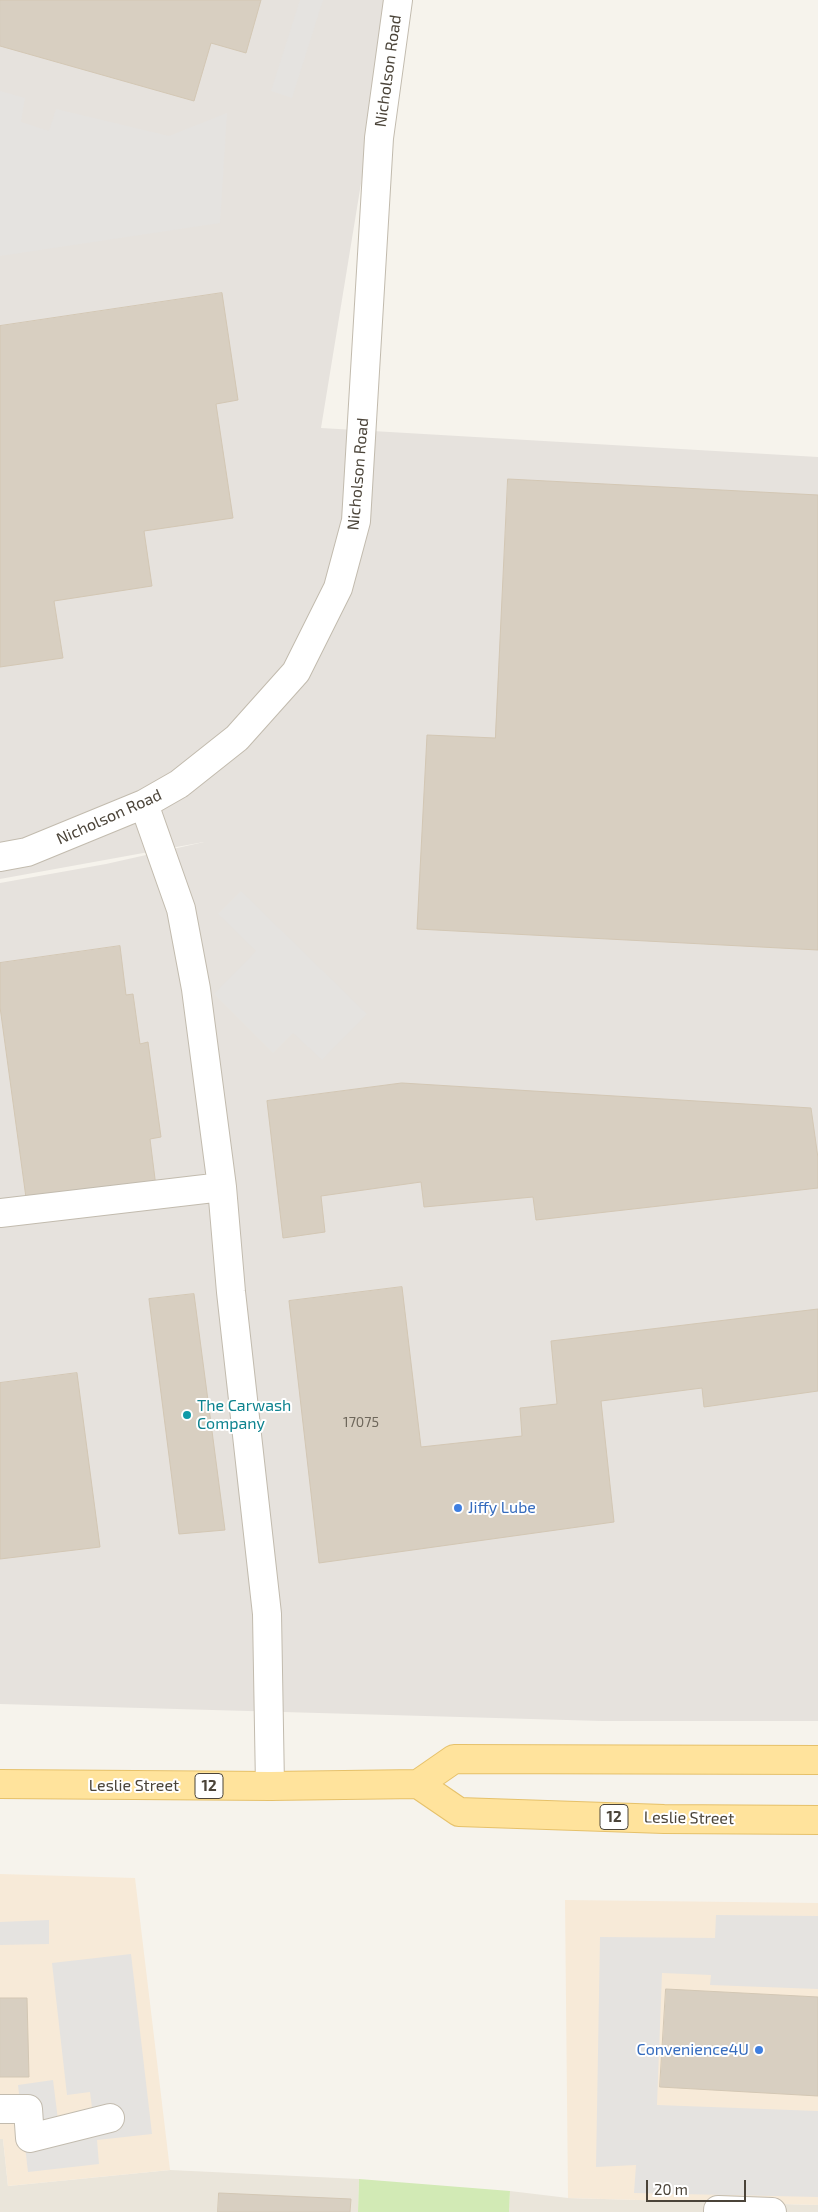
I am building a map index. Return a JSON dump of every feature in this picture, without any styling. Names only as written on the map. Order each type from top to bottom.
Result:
[{"type":"main road","points":[[418,1784],[454,1759],[818,1760]]},
{"type":"main road","name":"Leslie Street","points":[[0,1784],[270,1786],[418,1784],[459,1812],[664,1819],[818,1820]]},
{"type":"street","name":"Nicholson Road","points":[[0,857],[27,852],[144,804],[179,784],[237,738],[296,672],[338,588],[356,521],[379,138],[398,0]]},
{"type":"street","points":[[144,804],[181,909],[196,989],[222,1187],[231,1292],[267,1614],[270,1786]]},
{"type":"street","points":[[0,1213],[222,1187]]},
{"type":"street","points":[[0,2109],[28,2109],[30,2138],[110,2118]]},
{"type":"street","points":[[718,2212],[718,2210],[772,2212]]},
{"type":"shaded area","points":[[0,0],[391,0],[321,428],[818,457],[818,1721],[602,1721],[0,1704],[0,883],[106,864],[204,842],[0,879]]},
{"type":"shaded area","points":[[300,0],[323,0],[292,98],[271,91]]},
{"type":"shaded area","points":[[0,91],[25,98],[21,122],[49,131],[56,109],[169,136],[227,113],[220,223],[0,256]]},
{"type":"shaded area","points":[[241,891],[367,1014],[322,1060],[293,1033],[273,1053],[214,994],[256,951],[218,914]]},
{"type":"shaded area","points":[[0,1874],[135,1878],[170,2170],[8,2186],[3,2139],[0,2139]]},
{"type":"shaded area","points":[[565,1900],[818,1903],[818,2205],[568,2198]]},
{"type":"shaded area","points":[[716,1915],[818,1916],[818,1989],[710,1985],[711,1975],[662,1973],[657,2105],[818,2111],[818,2197],[634,2193],[636,2165],[596,2167],[600,1937],[715,1938]]},
{"type":"shaded area","points":[[49,1920],[49,1944],[0,1945],[0,1922]]},
{"type":"shaded area","points":[[131,1954],[152,2134],[97,2140],[99,2164],[28,2172],[18,2085],[53,2080],[58,2120],[93,2116],[90,2092],[67,2095],[52,1963]]},
{"type":"shaded area","points":[[0,2139],[3,2139],[8,2186],[170,2170],[359,2179],[358,2212],[0,2212]]},
{"type":"shaded area","points":[[510,2191],[568,2198],[818,2205],[818,2212],[509,2212]]},
{"type":"green space","points":[[359,2179],[510,2191],[509,2212],[358,2212]]},
{"type":"building","points":[[0,0],[261,0],[246,53],[211,43],[194,101],[0,46]]},
{"type":"building","points":[[222,293],[238,400],[216,404],[233,518],[144,531],[152,586],[54,601],[63,658],[0,667],[0,326]]},
{"type":"building","points":[[508,479],[818,495],[818,950],[417,929],[427,735],[495,738]]},
{"type":"building","points":[[120,946],[126,995],[133,994],[140,1044],[148,1042],[161,1137],[150,1139],[156,1187],[27,1205],[0,1007],[0,963]]},
{"type":"building","points":[[402,1083],[811,1108],[818,1158],[818,1188],[536,1220],[533,1197],[424,1207],[421,1182],[321,1196],[325,1232],[283,1238],[267,1101]]},
{"type":"building","points":[[402,1287],[421,1447],[522,1436],[520,1408],[557,1404],[551,1341],[818,1309],[818,1391],[704,1407],[702,1388],[601,1401],[614,1522],[319,1563],[289,1301]]},
{"type":"building","name":"The Carwash Company","points":[[194,1294],[225,1530],[179,1534],[149,1299]]},
{"type":"building","points":[[77,1373],[100,1547],[0,1559],[0,1383]]},
{"type":"building","points":[[666,1989],[818,1997],[818,2096],[660,2087]]},
{"type":"building","points":[[0,1998],[27,1998],[29,2077],[0,2077]]},
{"type":"building","points":[[219,2193],[351,2199],[350,2212],[218,2212]]},
{"type":"place","name":"The Carwash Company","points":[[187,1415]]},
{"type":"place","name":"Jiffy Lube","points":[[458,1508]]},
{"type":"place","name":"Convenience4U","points":[[759,2050]]}]
